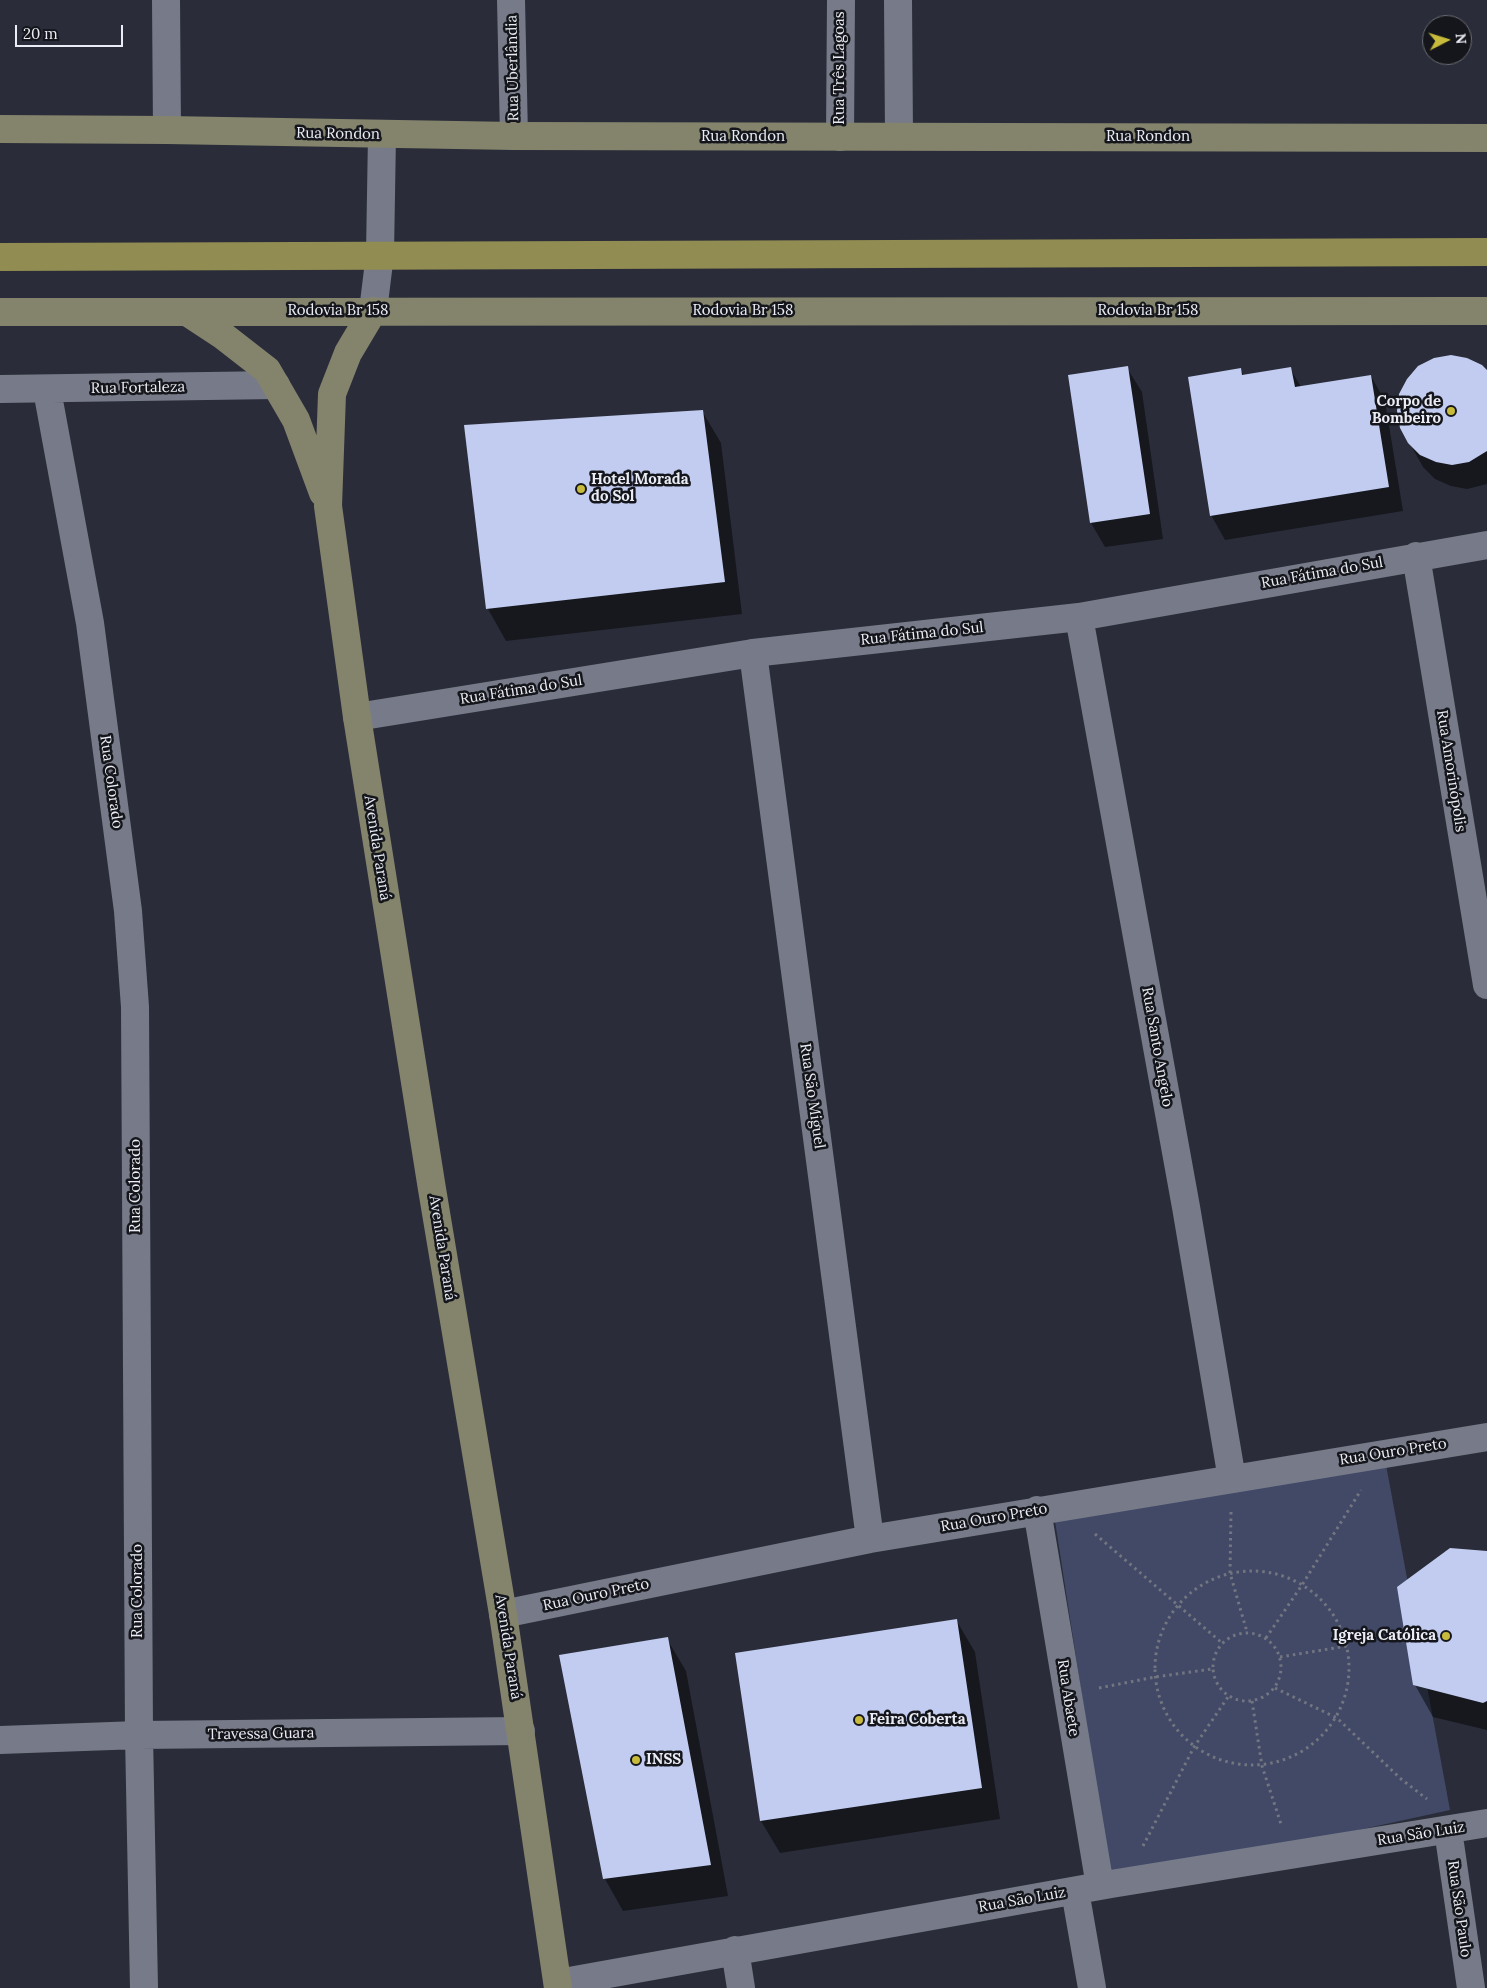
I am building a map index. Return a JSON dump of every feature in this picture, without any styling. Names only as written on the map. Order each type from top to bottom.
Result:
[{"type":"main road","points":[[0,257],[380,254],[1487,252]]},
{"type":"street","points":[[166,0],[167,130]]},
{"type":"street","name":"Rua Uberlândia","points":[[511,0],[514,136]]},
{"type":"street","name":"Rua Três Lagoas","points":[[840,137],[841,0]]},
{"type":"street","points":[[898,0],[899,136]]},
{"type":"street","name":"Rua Rondon","points":[[0,129],[514,136],[1487,138]]},
{"type":"street","points":[[373,311],[380,254],[382,135]]},
{"type":"street","name":"Rodovia Br 158","points":[[2,313],[373,311],[1487,311]]},
{"type":"street","name":"Avenida Paraná","points":[[373,311],[348,353],[332,394],[328,506],[357,717],[430,1179],[522,1731],[558,1986]]},
{"type":"street","name":"Avenida Paraná","points":[[187,312],[222,335],[267,370],[296,420],[328,506]]},
{"type":"street","name":"Rua Fortaleza","points":[[0,389],[47,390],[276,386]]},
{"type":"street","name":"Rua Colorado","points":[[47,390],[90,623],[128,911],[133,978],[136,1115],[139,1735],[144,1988]]},
{"type":"street","name":"Rua Fátima do Sul","points":[[357,717],[753,653],[1079,617],[1416,556],[1487,545]]},
{"type":"street","name":"Rua Amorinópolis","points":[[1416,556],[1487,985]]},
{"type":"street","name":"Rua Santo Angelo","points":[[1079,617],[1232,1479]]},
{"type":"street","name":"Rua São Miguel","points":[[753,653],[870,1539]]},
{"type":"street","name":"Rua Ouro Preto","points":[[503,1614],[870,1539],[1487,1437]]},
{"type":"street","name":"Rua Abaete","points":[[1050,1508],[1068,1694],[1100,1886],[1092,1988]]},
{"type":"street","name":"Travessa Guara","points":[[0,1740],[139,1735],[522,1731]]},
{"type":"street","name":"Rua São Luiz","points":[[558,1986],[735,1950],[1100,1886],[1467,1827]]},
{"type":"street","name":"Rua São Paulo","points":[[1467,1827],[1471,1988]]},
{"type":"street","points":[[735,1950],[741,1988]]},
{"type":"path","points":[[1266,1638],[1302,1585],[1384,1454]]},
{"type":"path","points":[[1232,1479],[1230,1573],[1247,1632]]},
{"type":"path","points":[[1050,1508],[1222,1643]]},
{"type":"path","points":[[1267,1572],[1286,1576],[1302,1585],[1318,1596],[1331,1611],[1341,1627],[1347,1646],[1348,1682],[1337,1718],[1326,1732],[1305,1750],[1280,1762],[1262,1766],[1226,1763],[1194,1747],[1179,1733],[1168,1716],[1160,1697],[1155,1677],[1155,1658],[1160,1640],[1167,1622],[1177,1606],[1192,1591],[1210,1580],[1230,1573],[1267,1572]]},
{"type":"path","points":[[1247,1632],[1266,1638],[1274,1646],[1280,1657],[1281,1673],[1275,1688],[1265,1697],[1252,1701],[1240,1701],[1228,1697],[1217,1685],[1212,1669],[1214,1654],[1222,1643],[1233,1635],[1247,1632]]},
{"type":"path","points":[[1280,1657],[1347,1646]]},
{"type":"path","points":[[1068,1694],[1155,1677],[1212,1669]]},
{"type":"path","points":[[1275,1688],[1337,1718],[1401,1779],[1467,1827]]},
{"type":"path","points":[[1100,1886],[1228,1697]]},
{"type":"path","points":[[1252,1701],[1262,1766],[1290,1856]]},
{"type":"shaded area","points":[[1384,1454],[1450,1810],[1111,1884],[1053,1508]]},
{"type":"building","points":[[1451,355],[1467,358],[1482,365],[1487,370],[1487,451],[1469,462],[1452,465],[1436,462],[1420,455],[1408,443],[1400,428],[1397,411],[1399,394],[1407,379],[1418,366],[1434,358]]},
{"type":"building","points":[[1128,366],[1150,514],[1090,523],[1068,375]]},
{"type":"building","points":[[1291,367],[1295,387],[1371,375],[1389,487],[1210,516],[1188,377],[1241,368],[1242,375]]},
{"type":"building","points":[[703,410],[725,582],[486,609],[464,425]]},
{"type":"building","name":"Igreja Católica","points":[[1450,1548],[1487,1551],[1487,1701],[1483,1703],[1413,1685],[1397,1587]]},
{"type":"building","name":"Feira Coberta","points":[[957,1619],[982,1788],[760,1821],[735,1653]]},
{"type":"building","name":"INSS","points":[[668,1637],[711,1865],[603,1879],[559,1655]]},
{"type":"place","name":"Corpo de Bombeiro","points":[[1451,411]]},
{"type":"place","name":"Hotel Morada do Sol","points":[[581,489]]},
{"type":"place","name":"Igreja Católica","points":[[1446,1636]]},
{"type":"place","name":"Feira Coberta","points":[[859,1720]]},
{"type":"place","name":"INSS","points":[[636,1760]]}]
